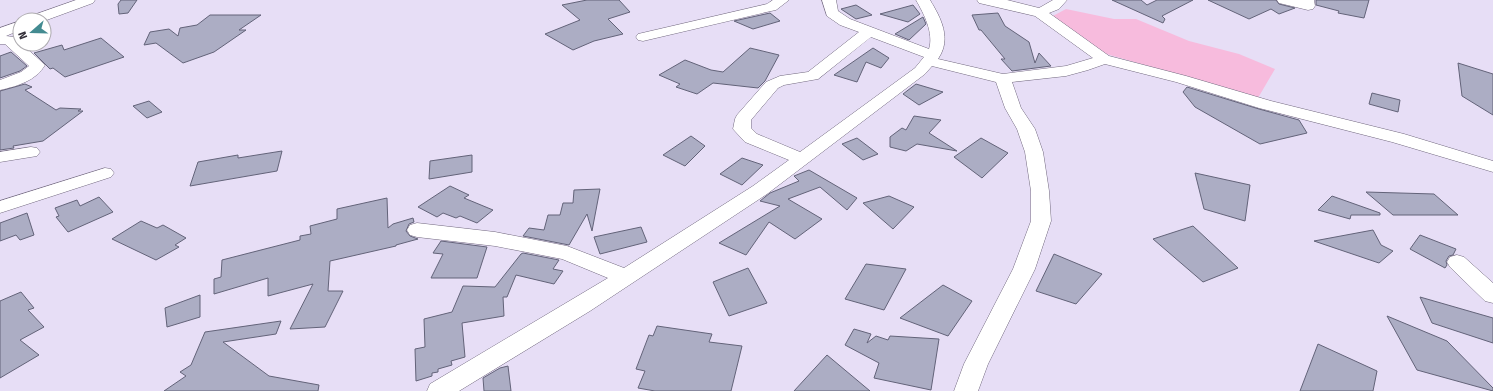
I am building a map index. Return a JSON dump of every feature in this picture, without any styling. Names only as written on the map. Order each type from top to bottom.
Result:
[{"type":"street","points":[[52,13],[88,0]]},
{"type":"street","points":[[643,37],[770,7],[782,0]]},
{"type":"street","points":[[829,0],[832,13],[845,22],[930,58],[1003,80],[1066,71],[1083,67],[1104,59]]},
{"type":"street","points":[[439,391],[625,277],[760,190],[920,71],[937,50],[938,34],[928,8],[922,0]]},
{"type":"street","points":[[984,0],[1008,4],[1040,13],[1104,59],[1181,79],[1265,105],[1398,138],[1493,167]]},
{"type":"street","points":[[1040,13],[1054,6],[1060,0]]},
{"type":"street","points":[[1284,0],[1308,6],[1307,0]]},
{"type":"street","points":[[0,32],[12,28]]},
{"type":"street","points":[[803,159],[751,138],[742,129],[743,119],[772,85],[780,81],[813,76],[868,32]]},
{"type":"street","points":[[0,40],[9,40],[37,65],[31,72],[0,85]]},
{"type":"street","points":[[966,391],[976,364],[1024,269],[1041,221],[1040,191],[1034,152],[1026,129],[1013,108],[1003,80]]},
{"type":"street","points":[[0,157],[31,152]]},
{"type":"street","points":[[0,207],[105,174]]},
{"type":"street","points":[[417,230],[495,239],[567,253],[625,277]]},
{"type":"street","points":[[1457,262],[1493,295]]},
{"type":"shaded area","points":[[1066,9],[1114,19],[1136,19],[1189,41],[1239,54],[1275,69],[1258,98],[1103,53],[1051,17]]},
{"type":"building","points":[[121,0],[137,0],[128,13],[119,14],[118,4]]},
{"type":"building","points":[[587,0],[619,0],[630,12],[608,19],[623,34],[594,41],[573,50],[545,34],[580,20],[562,5]]},
{"type":"building","points":[[1112,0],[1141,0],[1147,5],[1157,0],[1193,0],[1162,16],[1165,19],[1163,23]]},
{"type":"building","points":[[1208,0],[1276,0],[1279,4],[1295,8],[1279,14],[1271,9],[1249,19]]},
{"type":"building","points":[[1316,0],[1369,0],[1364,18],[1338,13],[1339,11],[1316,5]]},
{"type":"building","points":[[856,5],[872,15],[856,19],[841,9]]},
{"type":"building","points":[[913,5],[920,14],[908,22],[880,14]]},
{"type":"building","points":[[770,13],[780,21],[753,29],[734,21]]},
{"type":"building","points":[[998,13],[1005,26],[1029,42],[1035,63],[1039,53],[1051,66],[1012,71],[1001,59],[1005,59],[981,30],[979,30],[972,15]]},
{"type":"building","points":[[210,15],[261,15],[239,30],[246,30],[214,52],[183,63],[156,43],[144,45],[150,32],[169,29],[178,36],[180,28],[197,25]]},
{"type":"building","points":[[923,17],[926,24],[909,40],[895,34]]},
{"type":"building","points":[[101,38],[124,57],[65,77],[53,68],[50,69],[34,53],[52,52],[52,48],[62,45],[64,50]]},
{"type":"building","points":[[750,48],[779,55],[765,81],[758,88],[713,83],[697,94],[676,87],[680,84],[659,75],[685,60],[711,70],[723,72]]},
{"type":"building","points":[[873,48],[889,58],[881,68],[866,62],[857,82],[834,75]]},
{"type":"building","points":[[11,52],[27,66],[20,71],[0,78],[0,56]]},
{"type":"building","points":[[1458,63],[1493,74],[1493,115],[1462,96]]},
{"type":"building","points":[[25,84],[32,87],[25,90],[56,110],[60,108],[81,109],[78,111],[83,111],[43,141],[13,146],[14,148],[0,150],[0,91]]},
{"type":"building","points":[[916,84],[943,92],[919,105],[903,94]]},
{"type":"building","points":[[1187,87],[1299,120],[1307,133],[1260,144],[1195,107],[1183,92]]},
{"type":"building","points":[[1372,93],[1400,100],[1398,112],[1369,104]]},
{"type":"building","points":[[149,101],[162,112],[147,118],[133,106]]},
{"type":"building","points":[[914,116],[941,120],[929,133],[957,151],[917,144],[906,151],[890,147],[890,137],[902,128],[906,130]]},
{"type":"building","points":[[691,136],[705,146],[685,166],[663,155]]},
{"type":"building","points":[[857,138],[878,154],[863,160],[842,144]]},
{"type":"building","points":[[981,138],[1008,153],[982,178],[954,157]]},
{"type":"building","points":[[282,151],[277,171],[190,186],[198,162],[238,155],[238,158]]},
{"type":"building","points":[[472,155],[472,172],[429,179],[430,161]]},
{"type":"building","points":[[742,158],[763,165],[742,185],[720,174]]},
{"type":"building","points":[[809,170],[857,198],[847,210],[820,187],[788,199],[822,219],[795,239],[769,222],[746,255],[719,243],[780,206],[760,201],[770,193],[799,181],[794,176]]},
{"type":"building","points":[[1195,173],[1250,185],[1245,221],[1204,209]]},
{"type":"building","points":[[450,186],[469,195],[464,198],[493,210],[477,223],[460,216],[456,218],[443,213],[437,217],[418,207]]},
{"type":"building","points":[[600,189],[592,231],[587,214],[569,245],[523,236],[529,228],[544,230],[548,215],[560,215],[563,203],[573,203],[574,190]]},
{"type":"building","points":[[1366,192],[1434,194],[1458,215],[1393,215]]},
{"type":"building","points":[[889,196],[914,207],[893,229],[863,203]]},
{"type":"building","points":[[1332,196],[1380,213],[1380,215],[1351,215],[1350,219],[1318,210]]},
{"type":"building","points":[[99,197],[113,212],[68,232],[56,217],[59,216],[55,208],[77,200],[80,206]]},
{"type":"building","points":[[387,198],[388,228],[393,224],[413,218],[414,222],[409,224],[406,231],[410,236],[418,239],[396,246],[330,261],[328,291],[343,291],[325,327],[290,329],[313,284],[268,296],[268,278],[214,294],[214,279],[221,277],[222,260],[300,240],[300,236],[311,234],[310,226],[337,219],[337,209]]},
{"type":"building","points":[[27,213],[34,235],[20,240],[16,235],[0,241],[0,223]]},
{"type":"building","points":[[141,221],[157,228],[163,225],[186,238],[175,245],[179,247],[156,260],[112,239]]},
{"type":"building","points":[[1193,226],[1238,268],[1203,282],[1153,239]]},
{"type":"building","points":[[641,227],[647,242],[600,254],[594,237]]},
{"type":"building","points":[[1373,230],[1381,245],[1393,251],[1379,263],[1314,241]]},
{"type":"building","points":[[1420,235],[1456,249],[1453,255],[1449,256],[1446,261],[1447,265],[1445,268],[1410,249]]},
{"type":"building","points":[[441,241],[487,247],[477,278],[431,278],[443,254],[433,253]]},
{"type":"building","points":[[523,253],[559,260],[553,269],[563,271],[554,284],[516,275],[507,297],[503,297],[504,316],[462,323],[465,357],[451,361],[452,365],[438,369],[438,372],[432,373],[432,376],[416,381],[415,349],[425,347],[424,319],[452,312],[463,286],[495,287]]},
{"type":"building","points":[[1054,254],[1102,274],[1076,304],[1036,291]]},
{"type":"building","points":[[866,264],[906,269],[884,310],[845,299]]},
{"type":"building","points":[[748,268],[767,303],[729,316],[713,282]]},
{"type":"building","points":[[943,285],[972,301],[948,336],[900,318]]},
{"type":"building","points":[[21,292],[34,308],[28,310],[44,327],[20,340],[39,355],[0,378],[0,301]]},
{"type":"building","points":[[200,295],[200,317],[167,327],[165,308]]},
{"type":"building","points":[[1420,297],[1493,318],[1493,343],[1432,323]]},
{"type":"building","points":[[1387,316],[1447,341],[1493,388],[1493,391],[1417,370]]},
{"type":"building","points":[[281,321],[276,334],[223,342],[269,376],[319,385],[318,391],[164,391],[186,376],[180,372],[191,365],[205,332]]},
{"type":"building","points":[[657,326],[712,334],[709,342],[742,346],[731,391],[655,391],[638,388],[645,371],[636,369],[649,335],[653,336]]},
{"type":"building","points":[[854,329],[871,334],[867,343],[876,336],[888,340],[890,336],[939,339],[931,390],[874,378],[879,363],[845,345]]},
{"type":"building","points":[[1318,344],[1377,371],[1373,391],[1300,391]]},
{"type":"building","points":[[827,355],[870,391],[794,391]]},
{"type":"building","points":[[508,366],[511,391],[484,391],[483,378],[500,368]]}]
